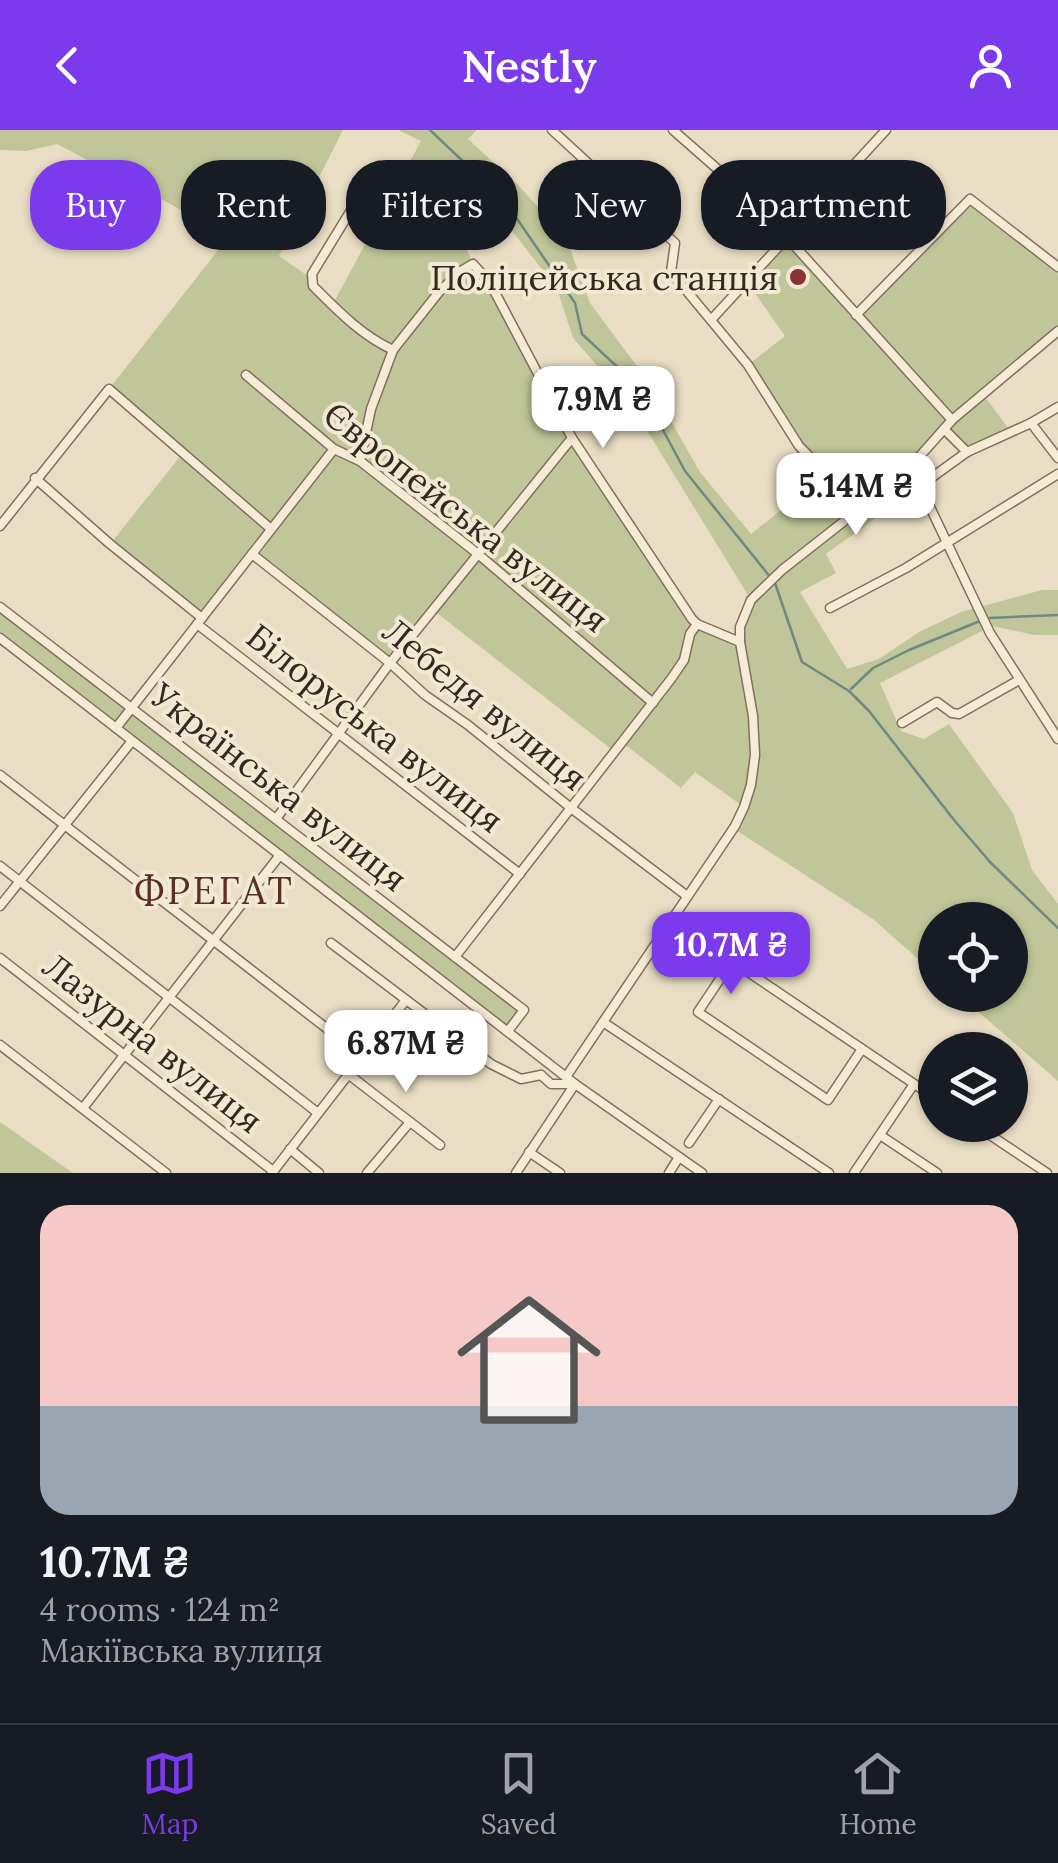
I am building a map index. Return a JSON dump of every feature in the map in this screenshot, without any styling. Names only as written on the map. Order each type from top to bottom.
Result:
[{"type":"street","points":[[552,130],[675,242],[671,272],[748,365],[799,446],[833,480],[838,505],[850,518]]},
{"type":"street","points":[[673,130],[707,160]]},
{"type":"street","points":[[859,160],[886,130]]},
{"type":"street","points":[[856,315],[970,199],[1058,266]]},
{"type":"street","points":[[346,218],[312,274],[313,286],[358,330],[392,350]]},
{"type":"street","points":[[711,320],[777,250]]},
{"type":"street","points":[[797,250],[952,420]]},
{"type":"street","points":[[360,461],[371,408],[392,350],[439,292],[461,270],[474,264],[490,283],[572,438],[697,624],[740,642]]},
{"type":"street","points":[[566,1077],[744,807],[751,784],[754,738],[740,627],[751,600],[782,570],[904,474],[952,420],[1058,331]]},
{"type":"street","name":"Європейська вулиця","points":[[246,376],[334,449],[360,461],[478,554],[653,703]]},
{"type":"street","points":[[0,526],[109,388],[272,529]]},
{"type":"street","points":[[920,486],[966,452],[1058,407]]},
{"type":"street","points":[[1031,423],[1058,458]]},
{"type":"street","points":[[944,428],[966,452]]},
{"type":"street","points":[[276,820],[390,663],[572,438]]},
{"type":"street","points":[[116,728],[334,449]]},
{"type":"street","points":[[904,474],[920,486],[990,633],[1058,739]]},
{"type":"street","points":[[830,608],[906,568],[1058,474]]},
{"type":"street","name":"Білоруська вулиця","points":[[35,478],[199,621],[520,874]]},
{"type":"street","name":"Лебедя вулиця","points":[[252,554],[390,663],[424,695],[686,895]]},
{"type":"street","name":"Українська вулиця","points":[[0,607],[524,1010],[508,1030]]},
{"type":"street","points":[[455,957],[653,703],[684,660],[690,634],[697,624]]},
{"type":"street","points":[[0,638],[575,1084],[702,1173]]},
{"type":"street","points":[[902,723],[937,702],[959,714],[1019,680]]},
{"type":"street","points":[[0,906],[132,741]]},
{"type":"street","points":[[0,775],[361,1055]]},
{"type":"street","points":[[82,1108],[280,855]]},
{"type":"street","points":[[0,866],[318,1113]]},
{"type":"street","points":[[671,920],[918,1087]]},
{"type":"street","points":[[331,942],[504,1072],[521,1080],[540,1075],[550,1064]]},
{"type":"street","name":"Лазурна вулиця","points":[[0,958],[272,1172]]},
{"type":"street","points":[[732,961],[698,1012],[828,1100],[862,1048]]},
{"type":"street","points":[[272,1172],[406,1000]]},
{"type":"street","points":[[603,1022],[829,1173]]},
{"type":"street","points":[[0,1044],[166,1173]]},
{"type":"street","points":[[348,1074],[440,1145]]},
{"type":"street","points":[[540,1075],[550,1084],[575,1084]]},
{"type":"street","points":[[516,1173],[575,1084]]},
{"type":"street","points":[[854,1173],[914,1084]]},
{"type":"street","points":[[689,1143],[719,1099]]},
{"type":"street","points":[[367,1173],[410,1122]]},
{"type":"street","points":[[880,1135],[937,1173]]},
{"type":"street","points":[[1000,1142],[1046,1173]]},
{"type":"street","points":[[290,1149],[320,1173]]},
{"type":"street","points":[[529,1152],[560,1173]]},
{"type":"street","points":[[668,1173],[679,1158]]},
{"type":"green space","points":[[0,130],[343,130],[326,163],[326,160],[181,160],[181,210],[161,199],[161,160],[87,160],[57,144],[26,151],[0,150]]},
{"type":"green space","points":[[398,130],[477,130],[468,139],[491,160],[411,160],[421,141]]},
{"type":"green space","points":[[518,185],[538,207],[538,250],[570,250],[590,303],[648,381],[700,472],[751,534],[827,473],[809,458],[748,365],[785,336],[747,282],[777,250],[797,250],[856,315],[920,250],[946,250],[946,223],[970,199],[1058,267],[1058,331],[983,394],[1011,432],[967,452],[944,429],[904,473],[920,486],[826,554],[836,573],[800,592],[847,669],[879,659],[919,632],[961,612],[1042,590],[1058,590],[1058,635],[1035,635],[992,626],[880,683],[901,731],[924,739],[949,724],[1013,813],[1032,870],[1058,904],[1058,1081],[1028,1055],[1028,1032],[1002,1032],[979,1012],[1028,1012],[1028,902],[918,902],[918,959],[873,919],[736,830],[744,807],[695,772],[681,788],[623,743],[615,752],[433,610],[390,663],[252,554],[202,618],[110,544],[183,453],[109,389],[218,250],[282,250],[279,256],[335,300],[362,250],[467,250],[473,264],[490,283],[572,438],[692,619],[740,641],[751,600],[630,403],[573,338],[557,289],[518,238]]},
{"type":"green space","points":[[0,607],[524,1010],[510,1028],[0,633]]},
{"type":"green space","points":[[0,1122],[73,1173],[0,1173]]},
{"type":"waterway","points":[[430,130],[515,216],[575,303],[582,334],[641,389],[685,471],[775,583],[802,662],[849,691],[869,711],[990,862],[1058,928]]},
{"type":"waterway","points":[[989,618],[1058,615]]},
{"type":"waterway","points":[[851,689],[873,668],[980,621]]},
{"type":"place","name":"Поліцейська станція","points":[[798,277]]},
{"type":"district","name":"ФРЕГАТ","points":[[214,890]]}]
